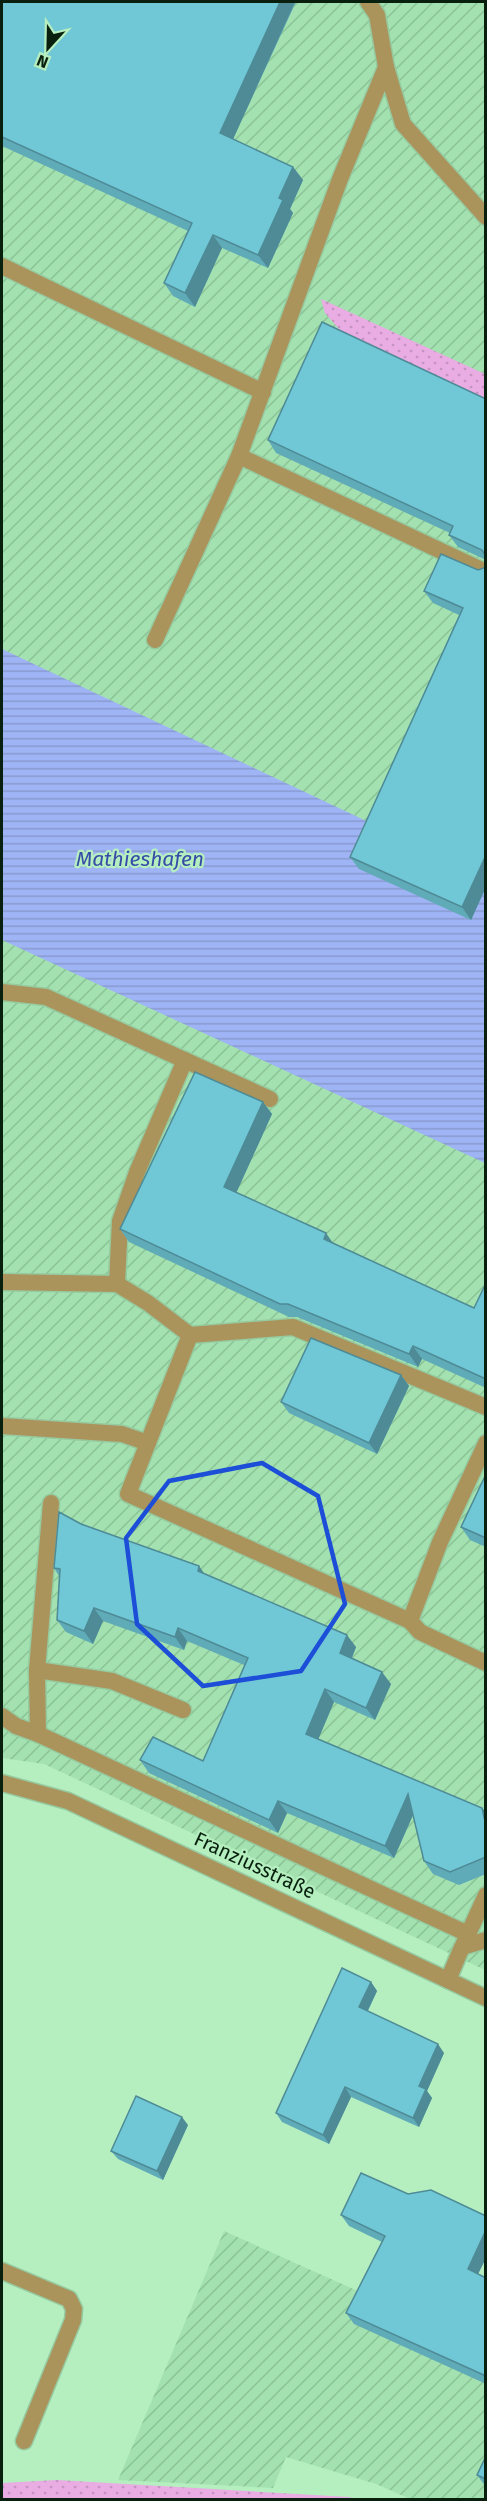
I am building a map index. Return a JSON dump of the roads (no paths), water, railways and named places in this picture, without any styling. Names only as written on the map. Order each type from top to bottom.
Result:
[{"type":"street","points":[[368,2],[377,15],[386,67],[403,124],[486,217]]},
{"type":"street","points":[[155,640],[239,456],[340,179],[386,67]]},
{"type":"street","points":[[2,266],[263,392]]},
{"type":"street","points":[[239,456],[486,572]]},
{"type":"street","points":[[2,992],[46,997],[270,1099]]},
{"type":"street","points":[[117,1284],[120,1221],[137,1172],[185,1060]]},
{"type":"street","points":[[2,1282],[117,1284],[148,1303],[190,1335],[293,1327],[486,1407]]},
{"type":"street","points":[[190,1335],[128,1494],[410,1621],[420,1632],[486,1663]]},
{"type":"street","points":[[2,1426],[122,1434],[148,1443]]},
{"type":"street","points":[[410,1621],[441,1542],[486,1443]]},
{"type":"street","points":[[38,1734],[37,1670],[51,1503]]},
{"type":"street","points":[[37,1670],[112,1681],[183,1710]]},
{"type":"street","points":[[2,1716],[15,1726],[38,1734],[465,1941],[486,1941]]},
{"type":"street","name":"Franziusstraße","points":[[2,1783],[68,1801],[486,1998]]},
{"type":"street","points":[[448,1980],[486,1894]]},
{"type":"street","points":[[2,2271],[69,2299],[74,2309],[73,2320],[24,2441]]},
{"type":"water","name":"Mathieshafen","points":[[2,649],[485,877],[485,1163],[2,940]]}]
